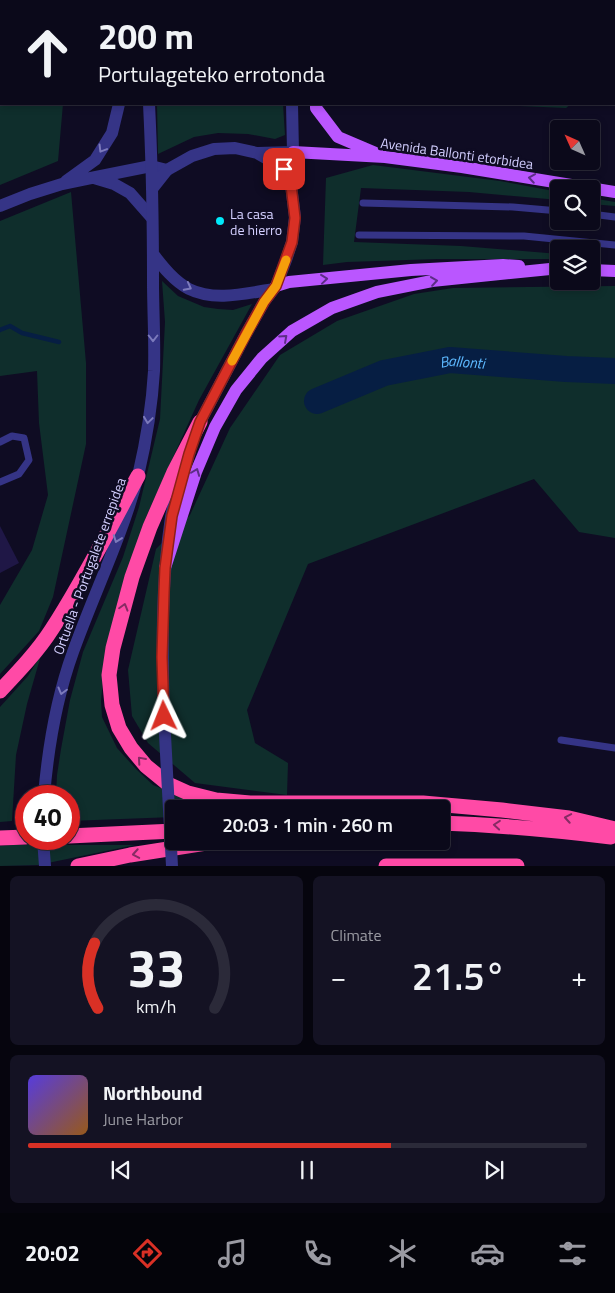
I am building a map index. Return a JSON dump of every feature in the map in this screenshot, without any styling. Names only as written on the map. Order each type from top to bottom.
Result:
[{"type":"highway","points":[[200,422],[174,472],[150,527],[132,577],[113,648],[109,675],[112,705],[119,728],[146,766],[168,784],[188,793],[216,800],[250,803],[423,803],[569,818],[615,829]]},
{"type":"highway","points":[[0,690],[51,631],[138,476]]},
{"type":"highway","points":[[450,823],[550,830],[615,837]]},
{"type":"highway","points":[[80,835],[165,831]]},
{"type":"highway","points":[[0,838],[15,837]]},
{"type":"highway","points":[[78,866],[165,849]]},
{"type":"highway","points":[[386,866],[517,866]]},
{"type":"main road","points":[[316,105],[316,108],[338,137],[385,157]]},
{"type":"main road","name":"Avenida Ballonti etorbidea","points":[[293,152],[385,157],[462,167],[615,192]]},
{"type":"main road","points":[[275,287],[289,282],[411,270],[503,265],[550,269]]},
{"type":"main road","points":[[165,568],[196,472],[215,427],[236,390],[262,358],[292,331],[332,308],[377,292],[432,282],[550,269]]},
{"type":"main road","points":[[600,270],[615,270]]},
{"type":"street","points":[[62,184],[95,160],[112,134],[119,105]]},
{"type":"street","points":[[149,105],[153,254],[178,281],[190,289],[208,295],[236,295],[275,287]]},
{"type":"street","points":[[172,866],[162,657],[165,568],[172,516],[200,422],[246,334],[275,287],[292,242],[295,218],[290,177],[293,152],[292,105]]},
{"type":"street","points":[[152,189],[167,170],[192,156],[214,149],[235,148],[257,153],[293,152]]},
{"type":"street","points":[[257,153],[284,169],[290,177]]},
{"type":"street","points":[[0,206],[62,184],[151,166],[167,170]]},
{"type":"street","points":[[91,178],[114,184],[130,193],[152,218]]},
{"type":"street","name":"Ortuella - Portugalete errepidea","points":[[45,785],[52,732],[72,653],[118,537],[138,476],[148,422],[154,371],[153,254]]},
{"type":"street","points":[[44,850],[45,866]]},
{"type":"lane","points":[[362,203],[513,207],[550,211]]},
{"type":"lane","points":[[600,215],[615,217]]},
{"type":"lane","points":[[359,235],[524,236],[615,245]]},
{"type":"lane","points":[[0,442],[12,436],[24,438],[29,460],[19,474],[0,482]]},
{"type":"lane","points":[[561,740],[615,748]]},
{"type":"green space","points":[[0,105],[63,105],[58,161],[0,185]]},
{"type":"green space","points":[[157,105],[283,105],[285,135],[275,139],[248,134],[218,133],[194,137],[158,154]]},
{"type":"green space","points":[[493,105],[570,105],[566,108]]},
{"type":"green space","points":[[373,165],[500,181],[550,190],[550,199],[469,192],[361,188],[354,242],[461,246],[550,253],[550,259],[437,259],[347,262],[323,265],[326,178]]},
{"type":"green space","points":[[71,192],[86,363],[86,444],[53,597],[39,631],[0,674],[0,605],[32,550],[48,495],[39,423],[37,371],[0,376],[0,221]]},
{"type":"green space","points":[[600,200],[615,202],[615,206],[600,205]]},
{"type":"green space","points":[[162,281],[178,296],[204,307],[233,310],[252,304],[199,400],[146,517],[116,611],[104,669],[101,701],[102,717],[117,748],[153,785],[190,800],[165,800],[165,817],[80,821],[80,785],[57,785],[61,749],[70,700],[83,652],[123,557],[139,507],[160,419],[165,322]]},
{"type":"green space","points":[[600,286],[615,286],[615,538],[579,532],[534,479],[308,564],[247,710],[255,743],[288,763],[287,795],[195,783],[148,743],[132,716],[128,670],[156,549],[190,515],[230,428],[280,355],[337,321],[414,294],[453,288],[550,287],[550,290],[600,290]]},
{"type":"green space","points":[[41,655],[27,704],[16,755],[12,821],[0,822],[0,707],[28,676]]},
{"type":"green space","points":[[15,845],[15,850],[80,850],[80,845],[135,845],[38,865],[0,866],[0,846]]},
{"type":"building","points":[[0,526],[19,563],[0,573]]},
{"type":"waterway","name":"Ballonti","points":[[0,330],[10,326],[22,333],[59,342]]},
{"type":"waterway","name":"Ballonti","points":[[317,401],[384,373],[450,360],[615,371]]},
{"type":"slow traffic","points":[[232,361],[264,302],[276,286],[286,260]]},
{"type":"place","name":"La casa de hierro","points":[[220,221]]},
{"type":"route","points":[[164,716],[162,657],[164,592],[165,568],[172,516],[178,490],[200,422],[246,334],[264,302],[276,286],[292,242],[295,218],[290,177],[284,169]]}]
